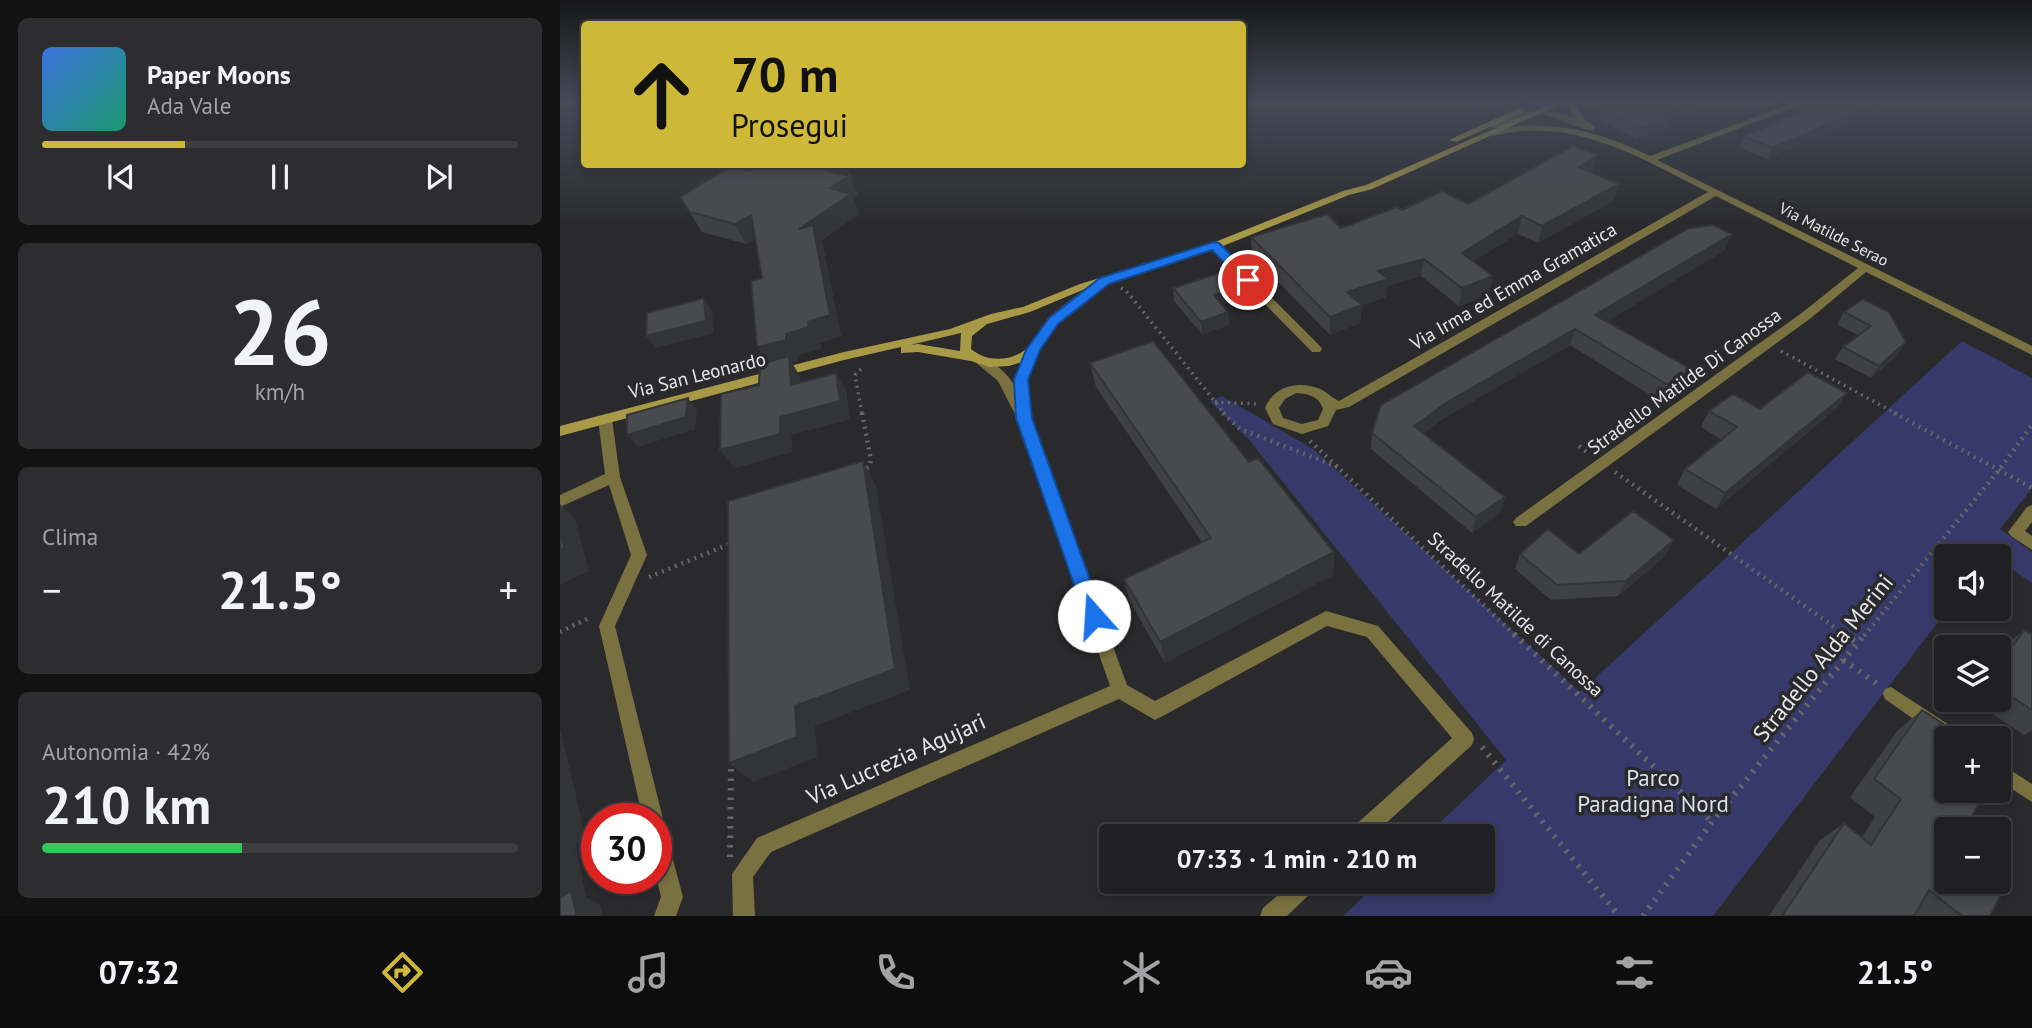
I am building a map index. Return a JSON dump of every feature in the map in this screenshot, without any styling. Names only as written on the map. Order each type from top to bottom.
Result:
[{"type":"main road","points":[[1104,281],[1053,321],[1033,350],[1013,360],[990,363],[975,359],[965,351],[963,343],[966,335],[983,321],[1008,314],[1104,281],[1214,246],[1342,195],[1447,144]]},
{"type":"main road","points":[[1342,195],[1372,186],[1468,144]]},
{"type":"main road","points":[[1008,314],[1031,318],[1043,330],[1042,338]]},
{"type":"main road","name":"Via San Leonardo","points":[[560,431],[844,356],[953,332],[983,321]]},
{"type":"main road","name":"Via San Leonardo","points":[[844,356],[918,348],[975,359]]},
{"type":"street","name":"Via Matilde Serao","points":[[1619,144],[2032,351]]},
{"type":"street","points":[[1650,159],[1691,144]]},
{"type":"street","name":"Via Irma ed Emma Gramatica","points":[[1328,401],[1338,406],[1344,404],[1716,192]]},
{"type":"street","points":[[1214,246],[1316,349]]},
{"type":"street","name":"Stradello Matilde Di Canossa","points":[[1521,522],[1768,344],[1866,268]]},
{"type":"street","points":[[1024,418],[1021,380],[1033,350]]},
{"type":"street","points":[[975,359],[998,370],[1008,383],[1024,418],[1120,690],[1155,711],[1326,618],[1372,631],[1465,739],[1371,824]]},
{"type":"street","points":[[1294,389],[1319,393],[1328,401],[1330,410],[1323,423],[1312,428],[1297,429],[1278,421],[1273,415],[1273,404],[1278,396],[1294,389]]},
{"type":"street","points":[[605,419],[613,477],[639,555],[607,626],[649,803]]},
{"type":"street","points":[[560,501],[613,477]]},
{"type":"street","points":[[2032,511],[2016,532],[2032,544]]},
{"type":"street","name":"Via Lucrezia Agujari","points":[[744,916],[742,874],[764,845],[1120,690]]},
{"type":"street","points":[[665,916],[671,894]]},
{"type":"street","points":[[1271,916],[1295,894]]},
{"type":"lane","points":[[1891,694],[1937,726]]},
{"type":"lane","points":[[2011,779],[2032,794]]},
{"type":"path","points":[[1115,289],[1120,288],[1128,293],[1215,402],[1240,429],[1338,467]]},
{"type":"path","points":[[1768,344],[2032,488]]},
{"type":"path","points":[[860,472],[870,466],[871,460],[855,375],[865,366]]},
{"type":"path","points":[[1215,402],[1273,404]]},
{"type":"path","name":"Stradello Alda Merini","points":[[1643,916],[1713,822],[1999,471],[2032,425]]},
{"type":"path","name":"Stradello Matilde di Canossa","points":[[1297,429],[1713,822]]},
{"type":"path","points":[[1604,464],[1857,643]]},
{"type":"path","points":[[732,532],[732,557]]},
{"type":"path","points":[[619,597],[732,543]]},
{"type":"path","points":[[1843,660],[1891,694]]},
{"type":"path","points":[[1465,739],[1487,750],[1619,916]]},
{"type":"path","points":[[730,864],[731,752]]},
{"type":"green space","name":"Parco Paradigna Nord","points":[[1962,341],[2032,378],[2032,488],[2000,529],[2032,552],[2032,583],[2011,569],[2011,544],[1934,544],[1934,621],[1939,621],[1713,916],[1343,916],[1366,894],[1495,894],[1495,824],[1439,824],[1506,760],[1250,441],[1210,401],[1222,396],[1313,449],[1580,692]]},
{"type":"building","points":[[1762,144],[1782,144],[1772,148]]},
{"type":"building","points":[[1573,146],[1598,155],[1579,167],[1619,184],[1542,226],[1522,216],[1462,253],[1493,276],[1462,288],[1424,259],[1378,271],[1388,279],[1347,292],[1362,305],[1330,317],[1251,237],[1327,214],[1341,228],[1397,207],[1402,210],[1442,191],[1468,204]]},
{"type":"building","points":[[728,168],[750,171],[755,168],[832,168],[828,171],[849,176],[830,188],[851,194],[799,229],[813,225],[830,315],[808,322],[809,327],[786,334],[786,340],[757,347],[751,281],[762,278],[751,215],[735,224],[690,212],[680,197]]},
{"type":"building","points":[[1713,225],[1732,234],[1595,315],[1691,369],[1668,385],[1575,329],[1449,401],[1414,426],[1505,497],[1476,517],[1372,433],[1381,405],[1689,228]]},
{"type":"building","points":[[1226,271],[1239,286],[1214,295],[1228,312],[1201,322],[1173,288]]},
{"type":"building","points":[[704,298],[706,321],[646,336],[647,313]]},
{"type":"building","points":[[1863,299],[1889,312],[1906,342],[1879,366],[1843,347],[1871,326],[1844,312]]},
{"type":"building","points":[[1153,341],[1249,462],[1258,458],[1334,552],[1160,642],[1124,579],[1211,538],[1090,363]]},
{"type":"building","points":[[789,356],[791,385],[836,373],[840,401],[780,417],[780,434],[720,450],[721,394],[759,385],[760,364]]},
{"type":"building","points":[[1808,372],[1847,393],[1725,493],[1685,469],[1737,427],[1709,411],[1733,394],[1760,409]]},
{"type":"building","points":[[688,398],[686,417],[627,435],[627,415]]},
{"type":"building","points":[[863,461],[895,669],[795,706],[797,737],[729,763],[728,501]]},
{"type":"building","points":[[1633,511],[1674,540],[1626,581],[1557,585],[1520,554],[1548,529],[1579,554]]},
{"type":"building","points":[[560,531],[564,548],[560,550]]},
{"type":"building","points":[[2024,630],[2032,635],[2032,710],[2011,696],[2011,648]]},
{"type":"building","points":[[1922,710],[1947,726],[1934,726],[1934,803],[1979,803],[1971,817],[1934,817],[1934,894],[1929,890],[1914,916],[1782,916],[1844,823],[1871,845],[1901,799],[1874,779]]},
{"type":"building","points":[[571,891],[577,916],[560,916],[560,898]]},
{"type":"building","points":[[1934,894],[2002,894],[1990,916],[1962,916]]},
{"type":"route","points":[[1094,616],[1024,418],[1021,380],[1033,350],[1053,321],[1104,281],[1214,246],[1248,280]]}]
